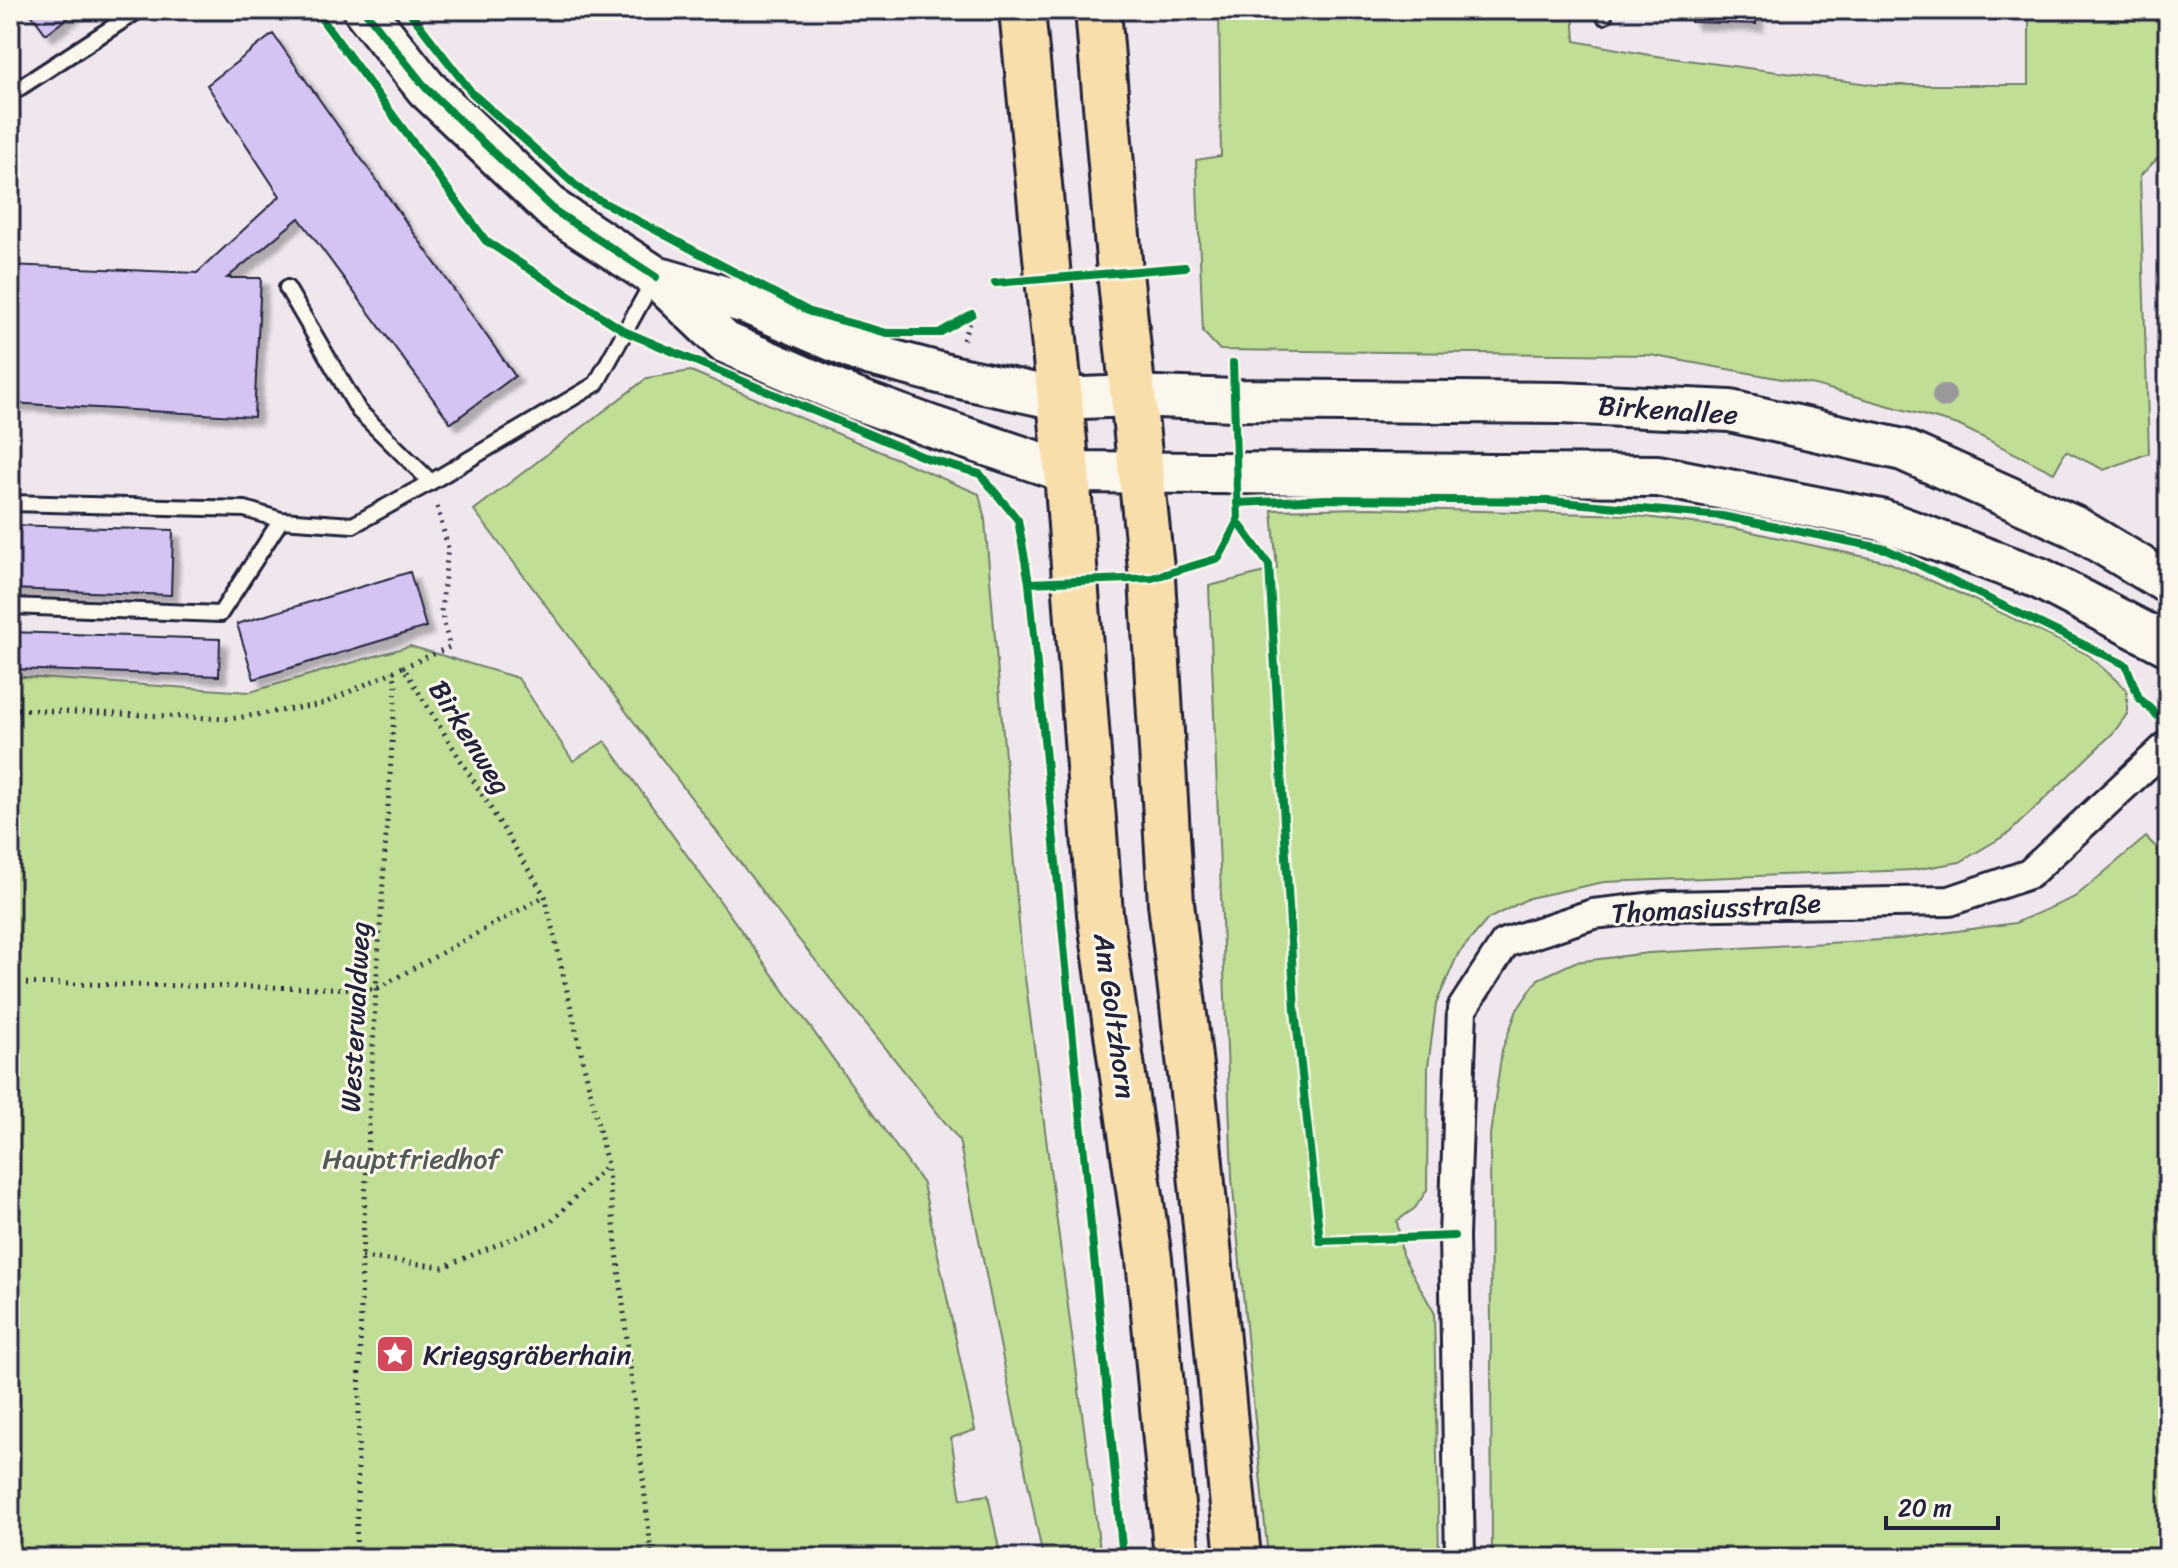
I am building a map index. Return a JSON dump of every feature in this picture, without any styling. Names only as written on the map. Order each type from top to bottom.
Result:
[{"type":"main road","name":"Am Goltzhorn","points":[[1022,10],[1067,472],[1100,914],[1149,1259],[1177,1558]]},
{"type":"main road","points":[[1098,10],[1132,396],[1152,578],[1171,903],[1194,1101],[1238,1558]]},
{"type":"street","points":[[364,10],[426,88],[555,211],[656,277],[724,342],[853,398],[1067,472],[1658,476],[1881,520],[2039,578],[2168,645]]},
{"type":"street","name":"Birkenallee","points":[[656,277],[746,303],[860,352],[1058,399],[1132,396],[1560,403],[1730,411],[1903,450],[2075,527],[2168,583]]},
{"type":"street","name":"Thomasiusstraße","points":[[1460,1558],[1454,1236],[1462,1009],[1505,943],[1593,914],[1665,906],[1950,901],[2029,874],[2168,745]]},
{"type":"lane","points":[[10,94],[139,10]]},
{"type":"lane","points":[[10,503],[245,509],[281,520],[353,525],[596,384],[656,277]]},
{"type":"lane","points":[[287,288],[359,411],[431,482]]},
{"type":"lane","points":[[10,606],[220,614],[281,520]]},
{"type":"path","points":[[403,667],[450,647],[441,612],[448,548],[431,482]]},
{"type":"path","points":[[10,983],[376,989],[545,896]]},
{"type":"path","points":[[362,1257],[443,1267],[550,1223],[607,1164]]},
{"type":"green space","points":[[1219,10],[1573,10],[1575,41],[1649,55],[1876,85],[2029,85],[2029,10],[2168,10],[2168,148],[2140,176],[2149,453],[2104,470],[2066,451],[2054,473],[1958,425],[1815,385],[1650,355],[1220,350],[1203,332],[1196,160],[1221,156]]},
{"type":"green space","points":[[691,371],[979,494],[985,520],[1021,947],[1101,1558],[1043,1558],[959,1140],[788,926],[474,510],[647,378]]},
{"type":"green space","points":[[1369,508],[1630,515],[1738,529],[1888,562],[2087,654],[2127,690],[2127,714],[2114,732],[2009,833],[1960,862],[1913,870],[1604,882],[1529,898],[1488,919],[1458,954],[1436,1004],[1428,1067],[1427,1190],[1415,1208],[1397,1221],[1402,1255],[1434,1312],[1439,1558],[1268,1558],[1232,1178],[1209,586],[1277,569],[1272,510]]},
{"type":"green space","name":"Hauptfriedhof","points":[[410,646],[518,678],[573,761],[605,741],[923,1184],[975,1430],[951,1438],[961,1499],[988,1495],[1001,1558],[10,1558],[10,676],[250,692]]},
{"type":"green space","points":[[2146,837],[2168,859],[2168,1558],[1492,1558],[1490,1135],[1502,1050],[1517,1010],[1538,979],[1575,962],[1648,953],[1899,939],[2015,923],[2075,897]]},
{"type":"building","points":[[28,10],[78,10],[46,34]]},
{"type":"building","points":[[1690,10],[1756,10],[1756,24],[1691,22]]},
{"type":"building","points":[[273,34],[515,376],[451,423],[299,218],[227,278],[261,278],[254,417],[10,403],[10,265],[197,273],[280,196],[207,85]]},
{"type":"building","points":[[10,525],[173,530],[171,595],[10,589]]},
{"type":"building","points":[[410,572],[426,627],[254,679],[237,624]]},
{"type":"building","points":[[10,632],[220,639],[219,676],[10,669]]},
{"type":"cycle path","points":[[315,10],[486,241],[626,332],[926,458],[980,474],[1018,520],[1029,583],[1123,1558]]},
{"type":"cycle path","points":[[364,10],[426,88],[555,211],[656,277]]},
{"type":"cycle path","points":[[408,10],[472,93],[582,191],[810,312],[887,333],[939,333],[972,314]]},
{"type":"cycle path","points":[[995,283],[1185,267]]},
{"type":"cycle path","points":[[1029,583],[1152,578],[1219,558],[1238,522],[1233,363]]},
{"type":"cycle path","points":[[1237,503],[1326,499],[1549,501],[1722,516],[1886,549],[2126,665],[2139,698],[2168,726]]},
{"type":"cycle path","points":[[1238,522],[1269,565],[1295,1010],[1320,1241],[1454,1236]]},
{"type":"place","name":"Kriegsgräberhain","points":[[395,1354]]}]
